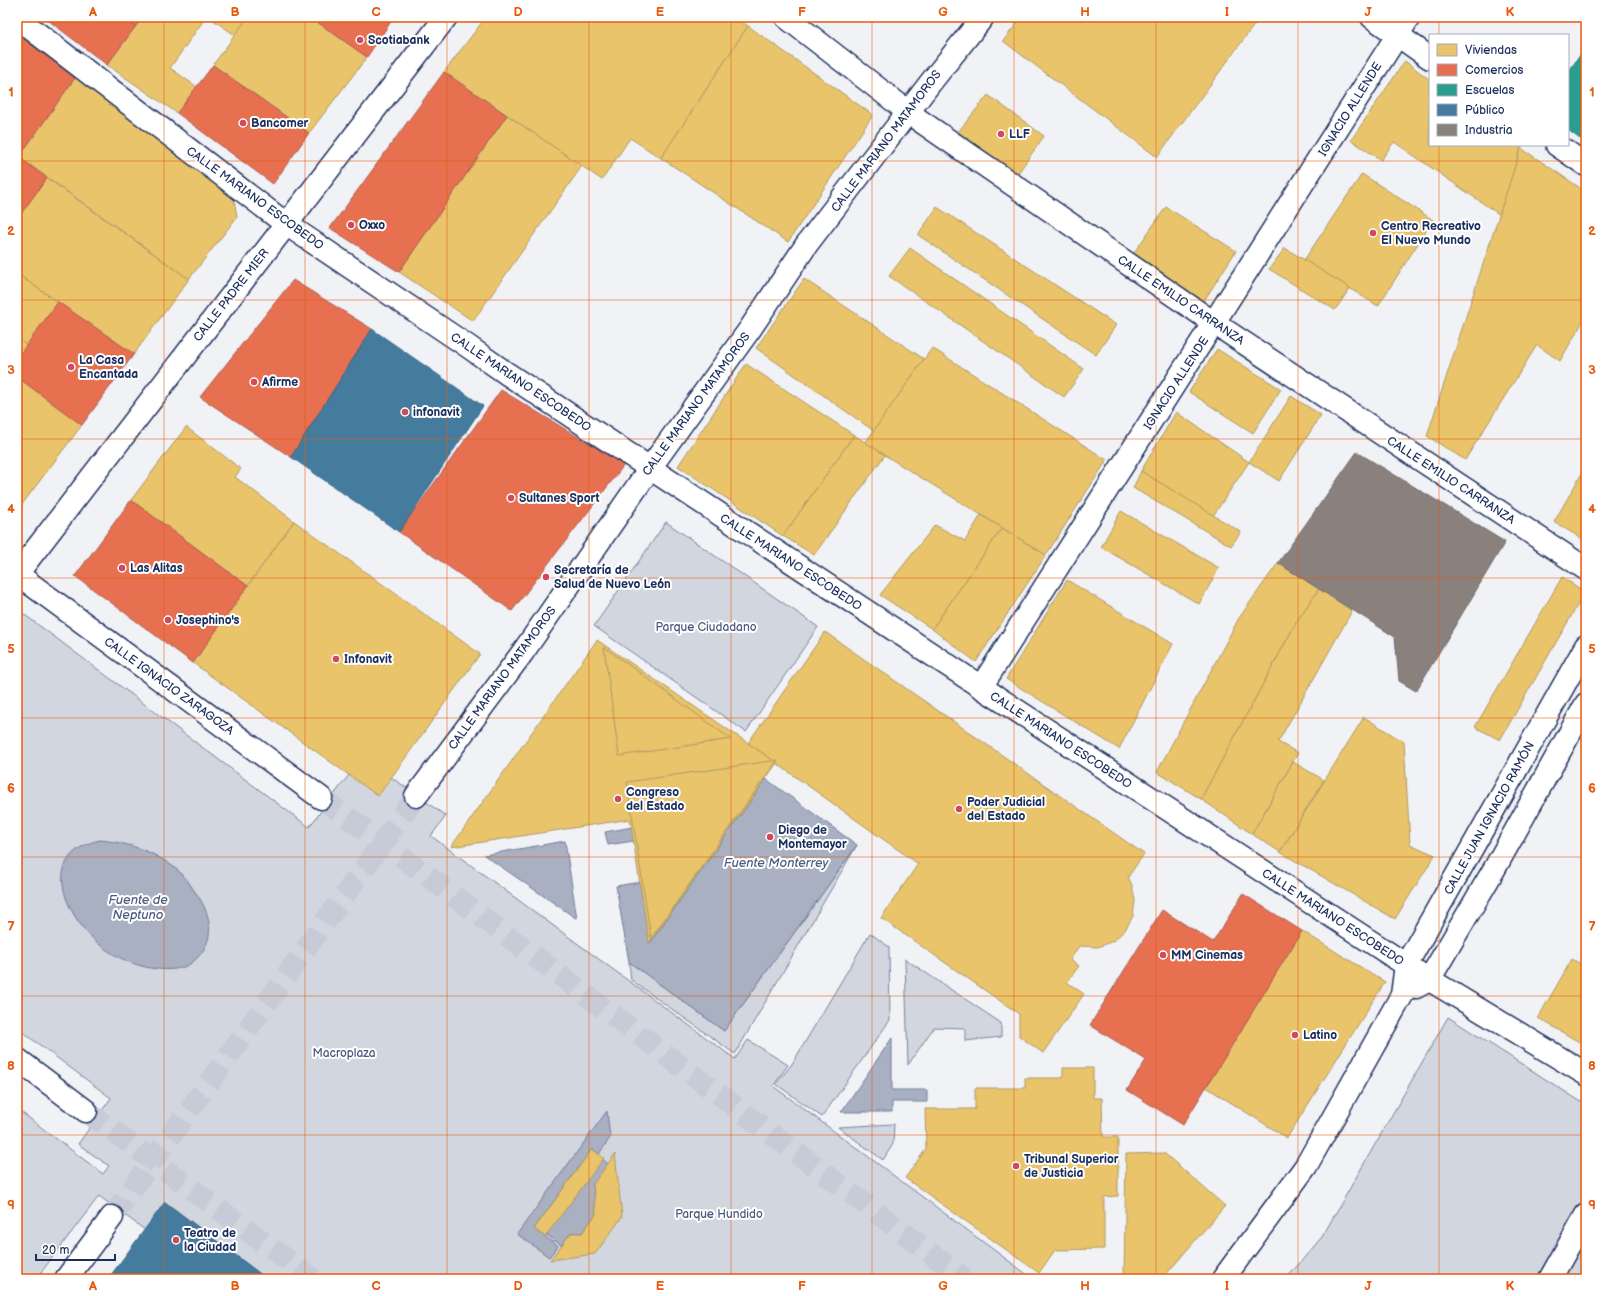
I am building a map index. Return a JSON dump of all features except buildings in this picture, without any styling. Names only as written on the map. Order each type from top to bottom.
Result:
[{"type":"street","name":"CALLE PADRE MIER","points":[[17,574],[446,17]]},
{"type":"street","name":"CALLE EMILIO CARRANZA","points":[[786,17],[908,112],[1214,323],[1586,569]]},
{"type":"street","name":"CALLE MARIANO MATAMOROS","points":[[416,796],[523,652],[650,468],[750,329],[807,244],[983,17]]},
{"type":"street","points":[[1372,17],[1429,57]]},
{"type":"street","name":"IGNACIO ALLENDE","points":[[981,687],[1409,17]]},
{"type":"street","name":"CALLE MARIANO ESCOBEDO","points":[[17,18],[286,224],[466,344],[506,373],[981,687],[1429,980],[1586,1074]]},
{"type":"street","points":[[1558,146],[1586,165]]},
{"type":"street","name":"CALLE IGNACIO ZARAGOZA","points":[[17,574],[321,798]]},
{"type":"street","name":"CALLE JUAN IGNACIO RAMÓN","points":[[1223,1279],[1306,1166],[1402,995],[1406,965],[1586,646]]},
{"type":"street","points":[[1402,995],[1429,980],[1496,866],[1586,704]]},
{"type":"street","points":[[17,1059],[86,1111]]},
{"type":"street","points":[[1550,1279],[1586,1215]]},
{"type":"street","points":[[66,1279],[112,1216]]},
{"type":"green space","name":"Parque Ciudadano","points":[[666,522],[818,627],[746,732],[594,626]]},
{"type":"green space","name":"Macroplaza","points":[[17,609],[309,827],[349,775],[391,777],[446,816],[431,836],[735,1059],[748,1040],[788,1065],[773,1086],[1033,1279],[267,1279],[165,1202],[145,1230],[99,1196],[36,1279],[17,1279],[17,1109],[103,1174],[109,1166],[78,1144],[111,1098],[17,1028]]},
{"type":"green space","points":[[857,845],[735,1054],[631,980],[629,962],[724,1031]]},
{"type":"green space","points":[[870,933],[889,947],[890,1020],[822,1117],[776,1084],[792,1064]]},
{"type":"green space","points":[[905,959],[1001,1023],[1001,1037],[965,1041],[965,1028],[934,1027],[908,1065]]},
{"type":"green space","points":[[1448,1017],[1586,1105],[1586,1279],[1286,1279],[1322,1237]]},
{"type":"green space","points":[[894,1124],[893,1144],[883,1160],[838,1127]]},
{"type":"water","name":"Fuente Monterrey","points":[[766,779],[857,845],[724,1031],[629,962],[616,886],[640,882],[650,943]]},
{"type":"water","points":[[638,826],[640,840],[608,845],[605,832]]},
{"type":"water","name":"Fuente de Neptuno","points":[[100,840],[111,841],[144,850],[164,860],[186,879],[199,897],[207,914],[209,923],[208,940],[204,949],[193,962],[182,968],[166,970],[128,962],[104,948],[79,922],[69,906],[64,890],[63,874],[68,859],[80,848]]},
{"type":"water","points":[[565,841],[577,919],[484,855]]},
{"type":"water","points":[[892,1038],[892,1090],[927,1090],[927,1102],[892,1102],[892,1112],[841,1112]]},
{"type":"water","points":[[607,1111],[610,1138],[599,1154],[592,1149],[534,1229],[558,1246],[549,1257],[517,1234]]},
{"type":"water","points":[[600,1157],[608,1164],[593,1184],[596,1214],[582,1233],[571,1233],[561,1245],[544,1233]]},
{"type":"tunnel","points":[[112,1217],[416,796]]},
{"type":"tunnel","points":[[321,798],[382,842],[965,1279]]},
{"type":"tunnel","points":[[86,1111],[313,1279]]},
{"type":"place","name":"Scotiabank","points":[[360,40]]},
{"type":"place","name":"Bancomer","points":[[243,123]]},
{"type":"place","name":"LLF","points":[[1001,134]]},
{"type":"place","name":"Oxxo","points":[[351,225]]},
{"type":"place","name":"Centro Recreativo El Nuevo Mundo","points":[[1373,233]]},
{"type":"place","name":"La Casa Encantada","points":[[71,367]]},
{"type":"place","name":"Afirme","points":[[254,382]]},
{"type":"place","name":"infonavit","points":[[405,412]]},
{"type":"place","name":"Sultanes Sport","points":[[511,498]]},
{"type":"place","name":"Las Alitas","points":[[122,568]]},
{"type":"place","name":"Secretaría de Salud de Nuevo León","points":[[546,577]]},
{"type":"place","name":"Josephino's","points":[[168,620]]},
{"type":"place","name":"Infonavit","points":[[336,659]]},
{"type":"place","name":"Congreso del Estado","points":[[618,799]]},
{"type":"place","name":"Poder Judicial del Estado","points":[[959,809]]},
{"type":"place","name":"Diego de Montemayor","points":[[770,837]]},
{"type":"place","name":"MM Cinemas","points":[[1163,955]]},
{"type":"place","name":"Latino","points":[[1295,1035]]},
{"type":"place","name":"Tribunal Superior de Justicia","points":[[1016,1166]]},
{"type":"place","name":"Teatro de la Ciudad","points":[[176,1240]]},
{"type":"park label","name":"Parque Hundido","points":[[719,1214]]}]
